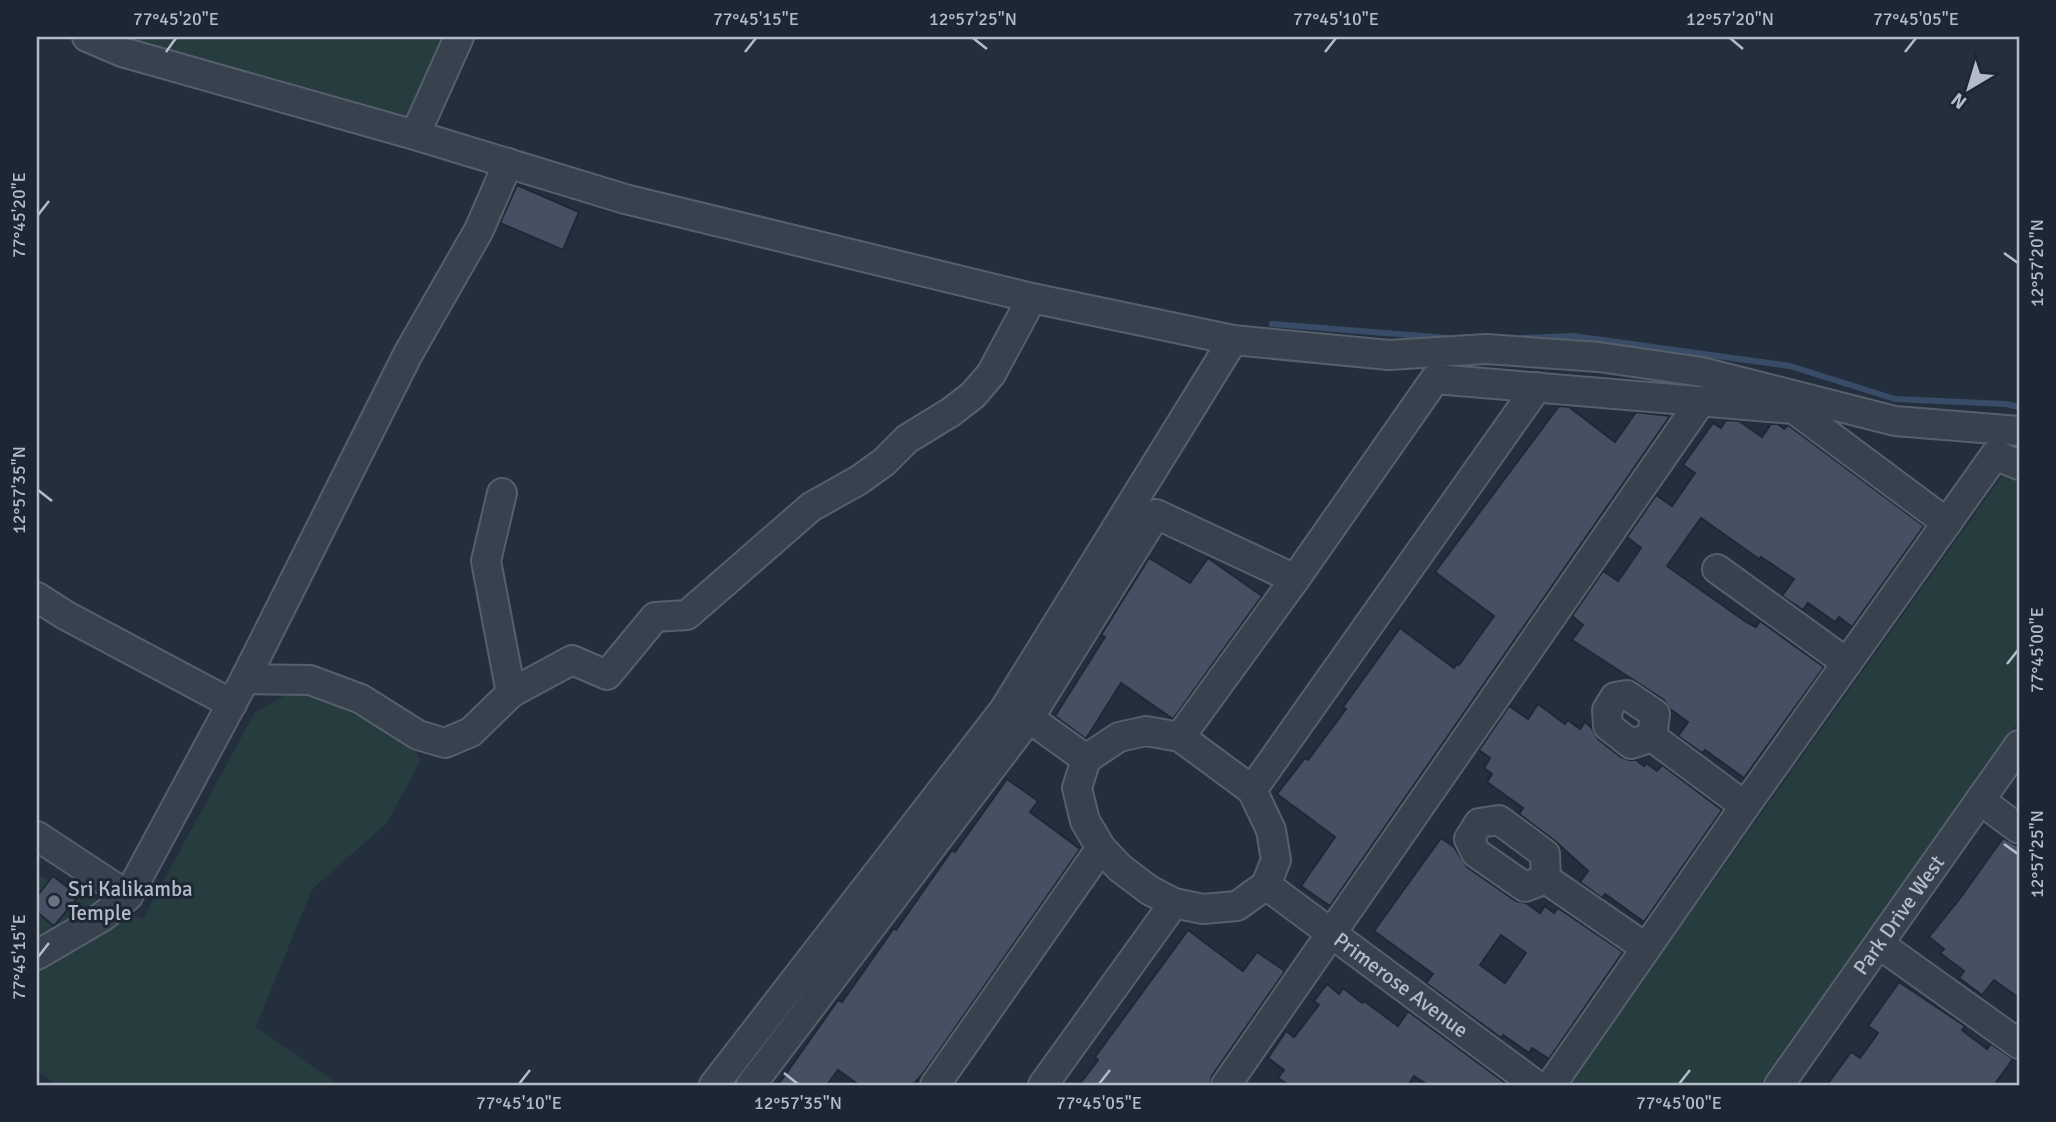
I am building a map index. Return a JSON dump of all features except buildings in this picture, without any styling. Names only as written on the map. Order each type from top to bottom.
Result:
[{"type":"street","points":[[87,37],[122,52],[415,135],[625,199],[1032,298],[1233,341],[1389,355],[1486,349],[1599,357],[1702,372],[1895,421],[2019,431]]},
{"type":"street","points":[[415,135],[459,37]]},
{"type":"street","points":[[37,955],[102,917],[128,897],[245,679],[408,354],[479,230],[508,163]]},
{"type":"street","points":[[245,679],[310,680],[361,699],[418,735],[445,743],[471,732],[511,693],[572,660],[607,675],[655,617],[687,615],[811,507],[884,463],[907,439],[973,395],[991,374],[1032,298]]},
{"type":"street","points":[[714,1085],[1004,710],[1233,341]]},
{"type":"street","points":[[1180,737],[1435,379],[1794,409],[1947,523]]},
{"type":"street","points":[[1252,790],[1537,387]]},
{"type":"street","points":[[1226,1085],[1701,401]]},
{"type":"street","points":[[1551,1085],[1745,806],[1995,455],[2019,465]]},
{"type":"street","points":[[502,493],[486,561],[511,693]]},
{"type":"street","points":[[751,1085],[1029,718],[1156,514],[1295,579]]},
{"type":"street","points":[[1717,569],[1847,663]]},
{"type":"street","points":[[37,597],[65,615],[232,704]]},
{"type":"street","points":[[1029,718],[1086,759]]},
{"type":"street","points":[[1146,731],[1180,737],[1252,790],[1271,830],[1276,860],[1266,885],[1237,906],[1203,909],[1174,903],[1142,885],[1120,868],[1101,848],[1086,821],[1077,788],[1086,759],[1119,737],[1146,731]]},
{"type":"street","points":[[1652,737],[1745,806]]},
{"type":"street","name":"Park Drive West","points":[[1779,1085],[2019,745]]},
{"type":"street","points":[[1980,800],[2019,829]]},
{"type":"street","points":[[37,836],[128,897]]},
{"type":"street","points":[[935,1085],[1101,848]]},
{"type":"street","points":[[1546,879],[1646,948]]},
{"type":"street","name":"Primerose Avenue","points":[[1266,885],[1536,1085]]},
{"type":"street","points":[[1043,1085],[1174,903]]},
{"type":"street","points":[[1878,944],[2019,1044]]},
{"type":"green space","points":[[129,37],[446,37],[407,120]]},
{"type":"green space","points":[[2019,467],[2019,721],[1759,1085],[1574,1085],[1572,1079],[2007,469]]},
{"type":"green space","points":[[297,689],[411,740],[420,761],[387,823],[312,889],[256,1027],[339,1085],[56,1085],[37,1070],[37,875],[143,919],[255,712]]},
{"type":"waterway","points":[[1272,324],[1448,338]]},
{"type":"waterway","points":[[1522,338],[1573,336],[1790,366],[1895,399],[2006,404],[2019,407]]},
{"type":"place","name":"Sri Kalikamba Temple","points":[[54,901]]}]
